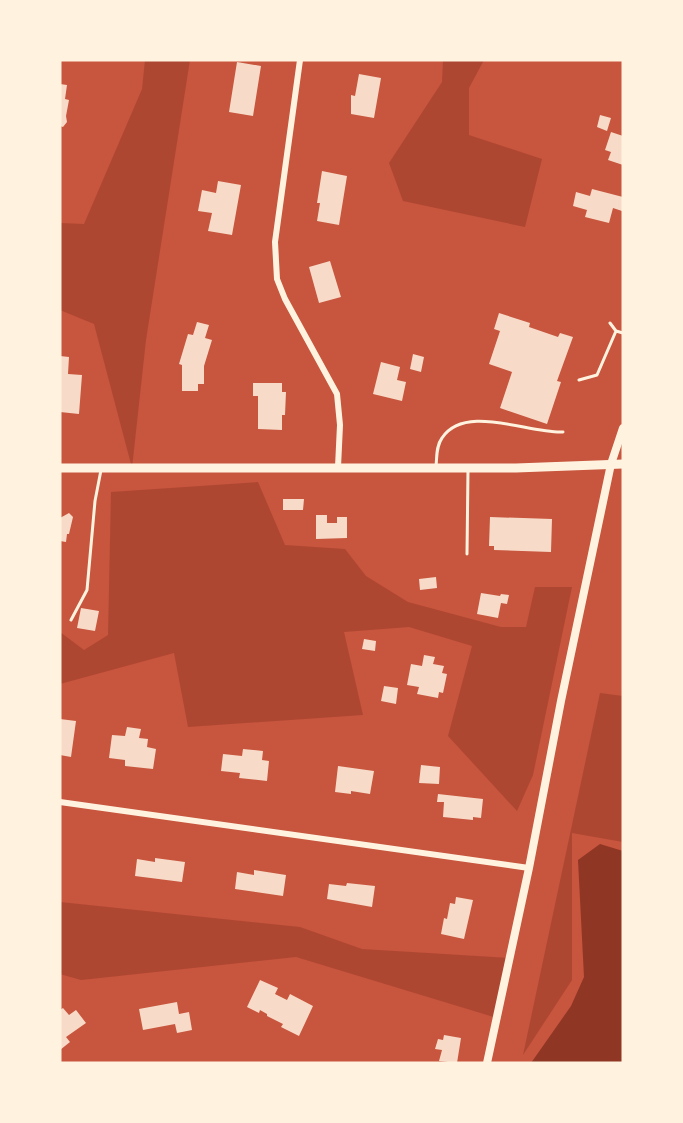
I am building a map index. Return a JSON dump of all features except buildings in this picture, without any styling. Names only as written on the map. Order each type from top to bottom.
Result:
[{"type":"main road","points":[[60,468],[516,468],[623,464]]},
{"type":"street","points":[[300,60],[275,242],[277,279],[288,306],[337,394],[340,409],[338,467]]},
{"type":"street","points":[[487,1063],[611,464],[623,428]]},
{"type":"street","points":[[60,802],[529,868]]},
{"type":"lane","points":[[610,323],[616,331],[623,333]]},
{"type":"lane","points":[[579,380],[597,375],[616,331]]},
{"type":"lane","points":[[435,468],[441,439],[450,430],[464,423],[490,422],[547,433],[563,432]]},
{"type":"lane","points":[[71,620],[87,590],[95,501],[102,468]]},
{"type":"lane","points":[[467,554],[468,468]]},
{"type":"shaded area","points":[[145,60],[190,60],[146,340],[132,468],[94,324],[60,310],[60,223],[84,224],[142,89]]},
{"type":"shaded area","points":[[443,60],[484,60],[469,88],[469,135],[542,159],[525,227],[403,201],[389,163],[442,82]]},
{"type":"shaded area","points":[[258,482],[285,545],[345,549],[366,576],[408,602],[501,627],[526,627],[535,587],[572,587],[533,775],[517,811],[448,736],[472,646],[409,627],[344,632],[363,715],[188,727],[174,653],[60,684],[60,632],[84,650],[108,635],[111,492]]},
{"type":"shaded area","points":[[600,693],[623,696],[623,842],[572,833],[572,980],[523,1055]]},
{"type":"shaded area","points":[[600,844],[623,851],[623,1063],[531,1063],[571,1006],[584,977],[578,860]]},
{"type":"shaded area","points":[[60,902],[300,927],[362,949],[510,958],[497,1018],[296,957],[81,980],[60,974]]}]
